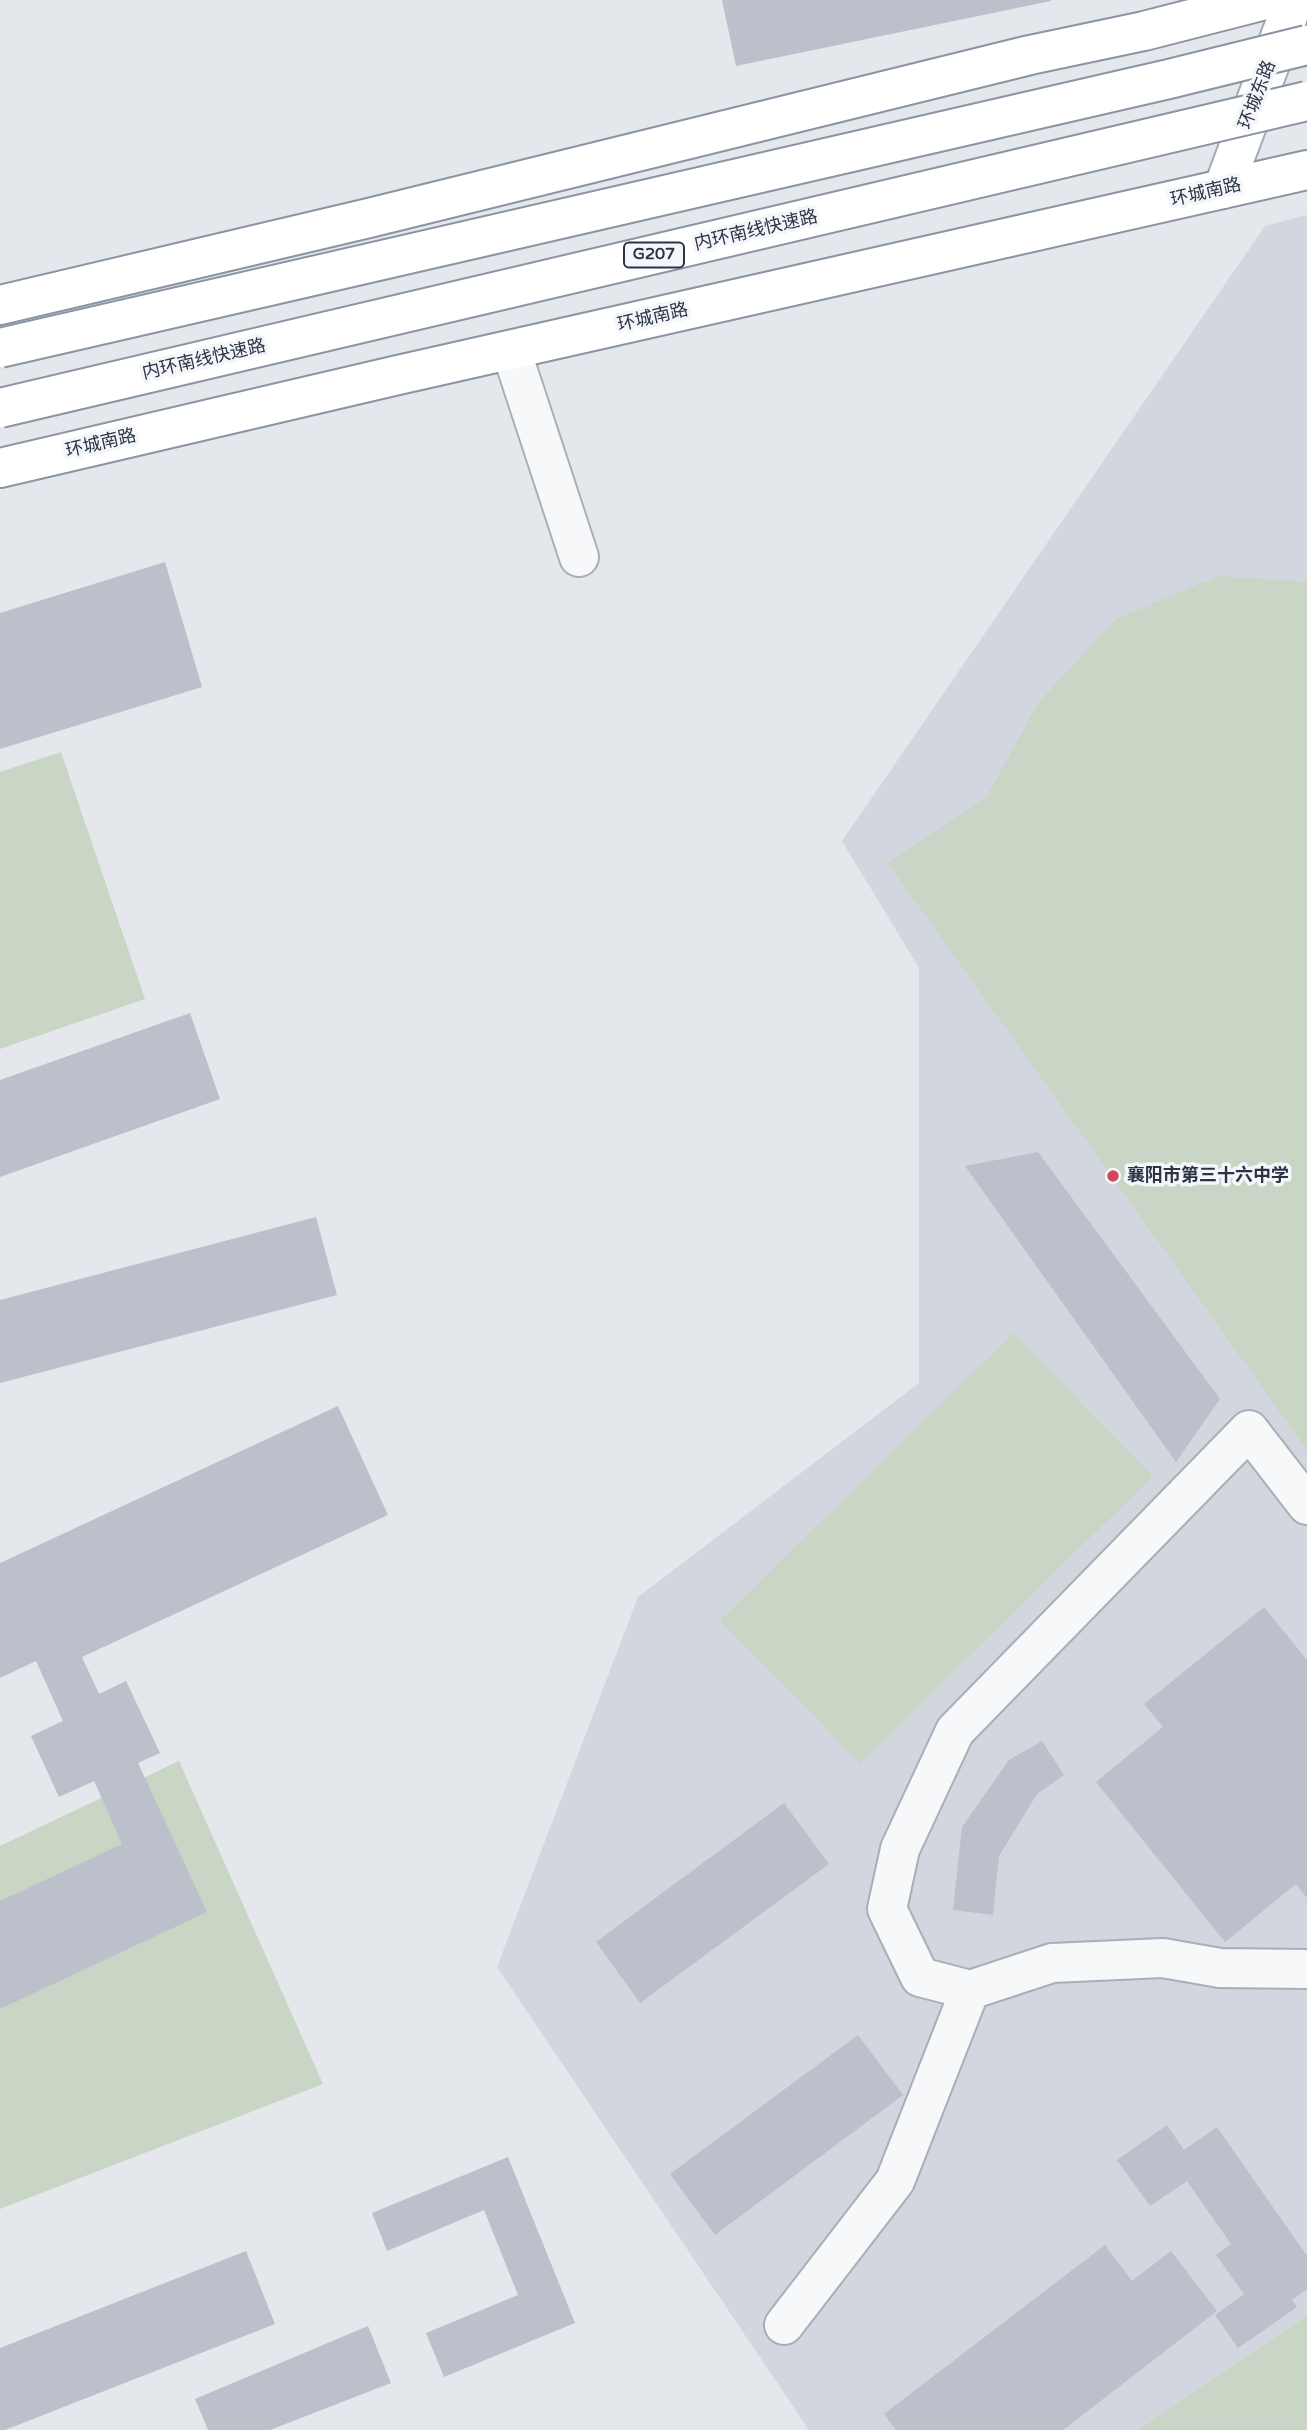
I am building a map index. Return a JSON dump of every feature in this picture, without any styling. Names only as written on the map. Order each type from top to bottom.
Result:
[{"type":"main road","points":[[1095,41],[1200,0]]},
{"type":"main road","points":[[0,305],[1265,0]]},
{"type":"main road","name":"环城东路","points":[[1223,189],[1294,0]]},
{"type":"main road","points":[[0,348],[1307,45]]},
{"type":"main road","name":"内环南线快速路","points":[[0,408],[1307,101]]},
{"type":"main road","name":"环城南路","points":[[0,468],[1307,170]]},
{"type":"lane","points":[[512,350],[579,557]]},
{"type":"lane","points":[[1307,1505],[1250,1430],[955,1731],[900,1849],[887,1909],[920,1977],[970,1990],[1052,1963],[1163,1958],[1220,1968],[1307,1969]]},
{"type":"lane","points":[[785,2325],[895,2181],[970,1990]]},
{"type":"shaded area","name":"襄阳市第三十六中学","points":[[1307,215],[1307,2316],[1138,2430],[809,2430],[497,1967],[638,1597],[919,1383],[919,968],[842,841],[1265,226]]},
{"type":"green space","points":[[1218,576],[1307,582],[1307,1450],[888,863],[986,798],[1038,703],[1116,619]]},
{"type":"green space","points":[[61,752],[145,999],[0,1049],[0,772]]},
{"type":"green space","points":[[1013,1333],[1153,1476],[860,1763],[720,1621]]},
{"type":"green space","points":[[179,1761],[323,2084],[0,2209],[0,1846]]},
{"type":"green space","points":[[1307,2316],[1307,2430],[1138,2430]]},
{"type":"building","points":[[722,0],[1051,0],[1051,1],[736,66]]},
{"type":"building","points":[[165,562],[202,687],[0,749],[0,613]]},
{"type":"building","points":[[190,1013],[220,1099],[0,1177],[0,1080]]},
{"type":"building","points":[[1038,1152],[1220,1399],[1176,1462],[965,1166]]},
{"type":"building","points":[[316,1217],[337,1295],[0,1383],[0,1300]]},
{"type":"building","points":[[338,1406],[388,1515],[82,1657],[99,1694],[126,1681],[160,1753],[138,1763],[207,1912],[0,2009],[0,1901],[122,1844],[94,1781],[59,1797],[31,1736],[63,1721],[36,1661],[0,1678],[0,1563]]},
{"type":"building","points":[[1264,1607],[1307,1660],[1307,1898],[1296,1884],[1225,1942],[1096,1782],[1163,1727],[1144,1704]]},
{"type":"building","points":[[1042,1741],[1064,1775],[1037,1794],[999,1856],[993,1915],[953,1910],[962,1827],[1009,1760]]},
{"type":"building","points":[[784,1803],[829,1864],[640,2003],[596,1942]]},
{"type":"building","points":[[858,2035],[903,2095],[715,2235],[670,2174]]},
{"type":"building","points":[[1167,2125],[1184,2150],[1217,2127],[1307,2256],[1307,2289],[1292,2300],[1297,2307],[1238,2348],[1215,2315],[1244,2294],[1216,2255],[1231,2244],[1187,2181],[1150,2206],[1117,2160]]},
{"type":"building","points":[[508,2157],[575,2323],[444,2377],[426,2333],[518,2295],[484,2210],[387,2251],[372,2213]]},
{"type":"building","points":[[1105,2245],[1132,2281],[1171,2251],[1217,2311],[1063,2430],[896,2430],[884,2414]]},
{"type":"building","points":[[246,2251],[275,2324],[0,2430],[0,2348]]},
{"type":"building","points":[[368,2326],[391,2383],[270,2430],[208,2430],[195,2399]]},
{"type":"place","name":"襄阳市第三十六中学","points":[[1113,1176]]}]
